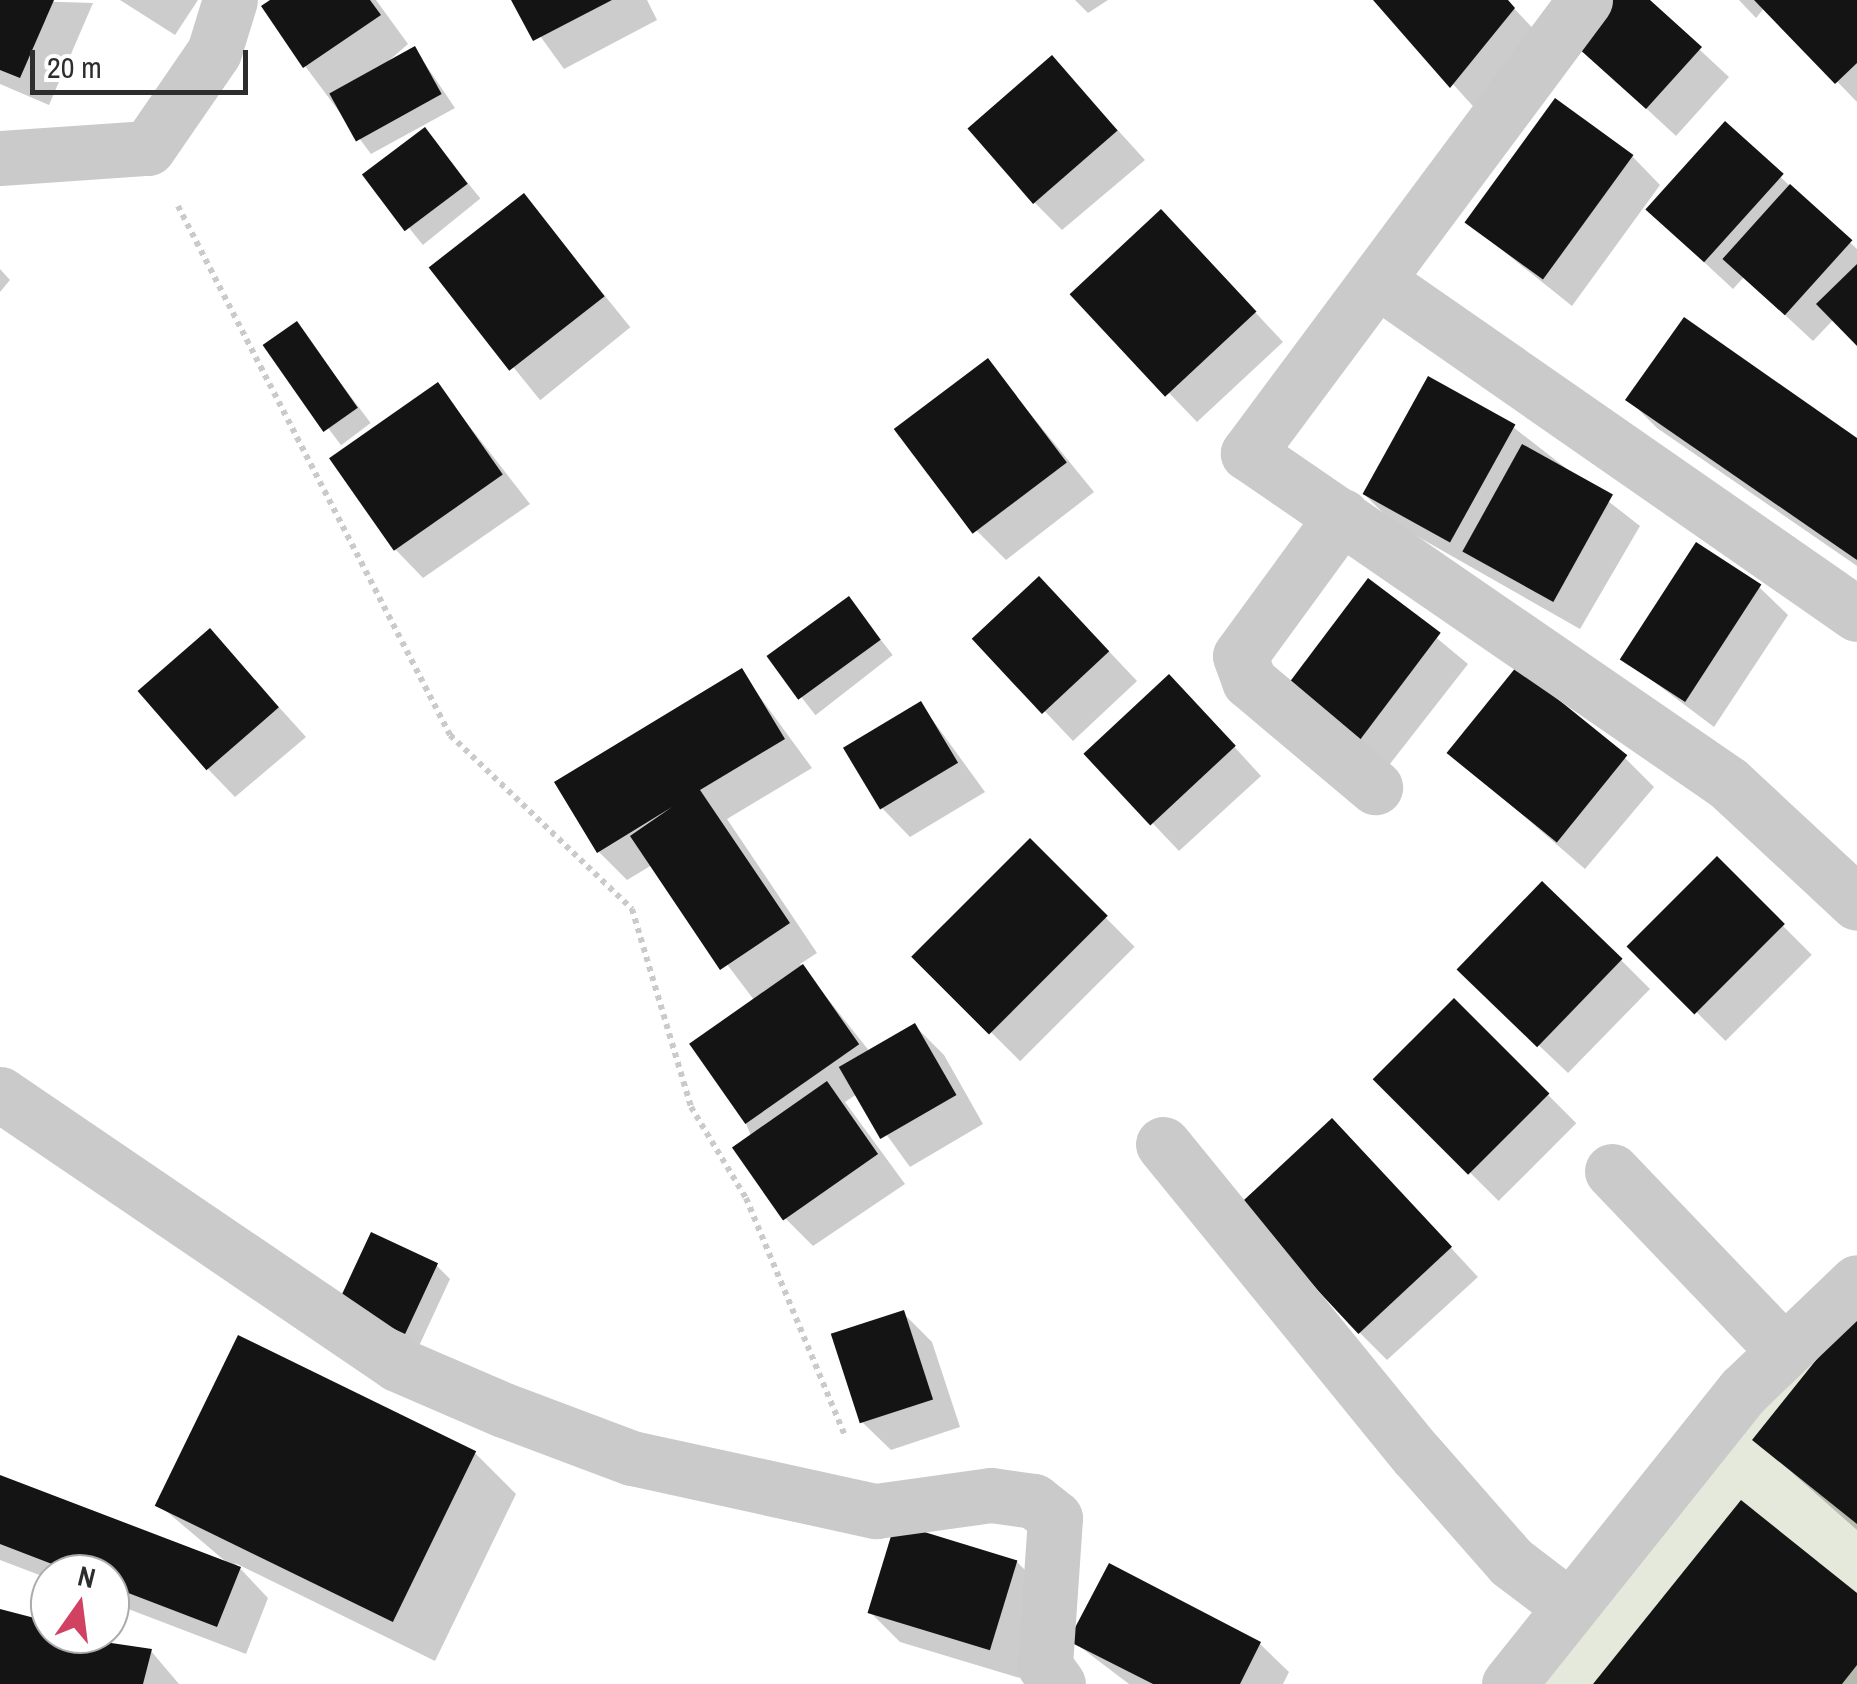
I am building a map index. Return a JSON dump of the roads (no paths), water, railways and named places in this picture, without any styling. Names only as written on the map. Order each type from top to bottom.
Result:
[{"type":"street","points":[[0,158],[148,148],[214,52],[230,0]]},
{"type":"street","points":[[1585,0],[1248,453],[1728,782],[1857,903]]},
{"type":"street","points":[[1378,281],[1857,614]]},
{"type":"street","points":[[1342,516],[1240,656],[1248,680],[1376,787]]},
{"type":"street","points":[[0,1094],[397,1364],[632,1458],[876,1510],[991,1496],[1034,1501],[1056,1518],[1045,1666],[1058,1684]]},
{"type":"street","points":[[1163,1144],[1417,1456],[1512,1562],[1570,1607]]},
{"type":"street","points":[[1612,1171],[1784,1351]]},
{"type":"street","points":[[1509,1684],[1784,1351],[1857,1282]]}]
